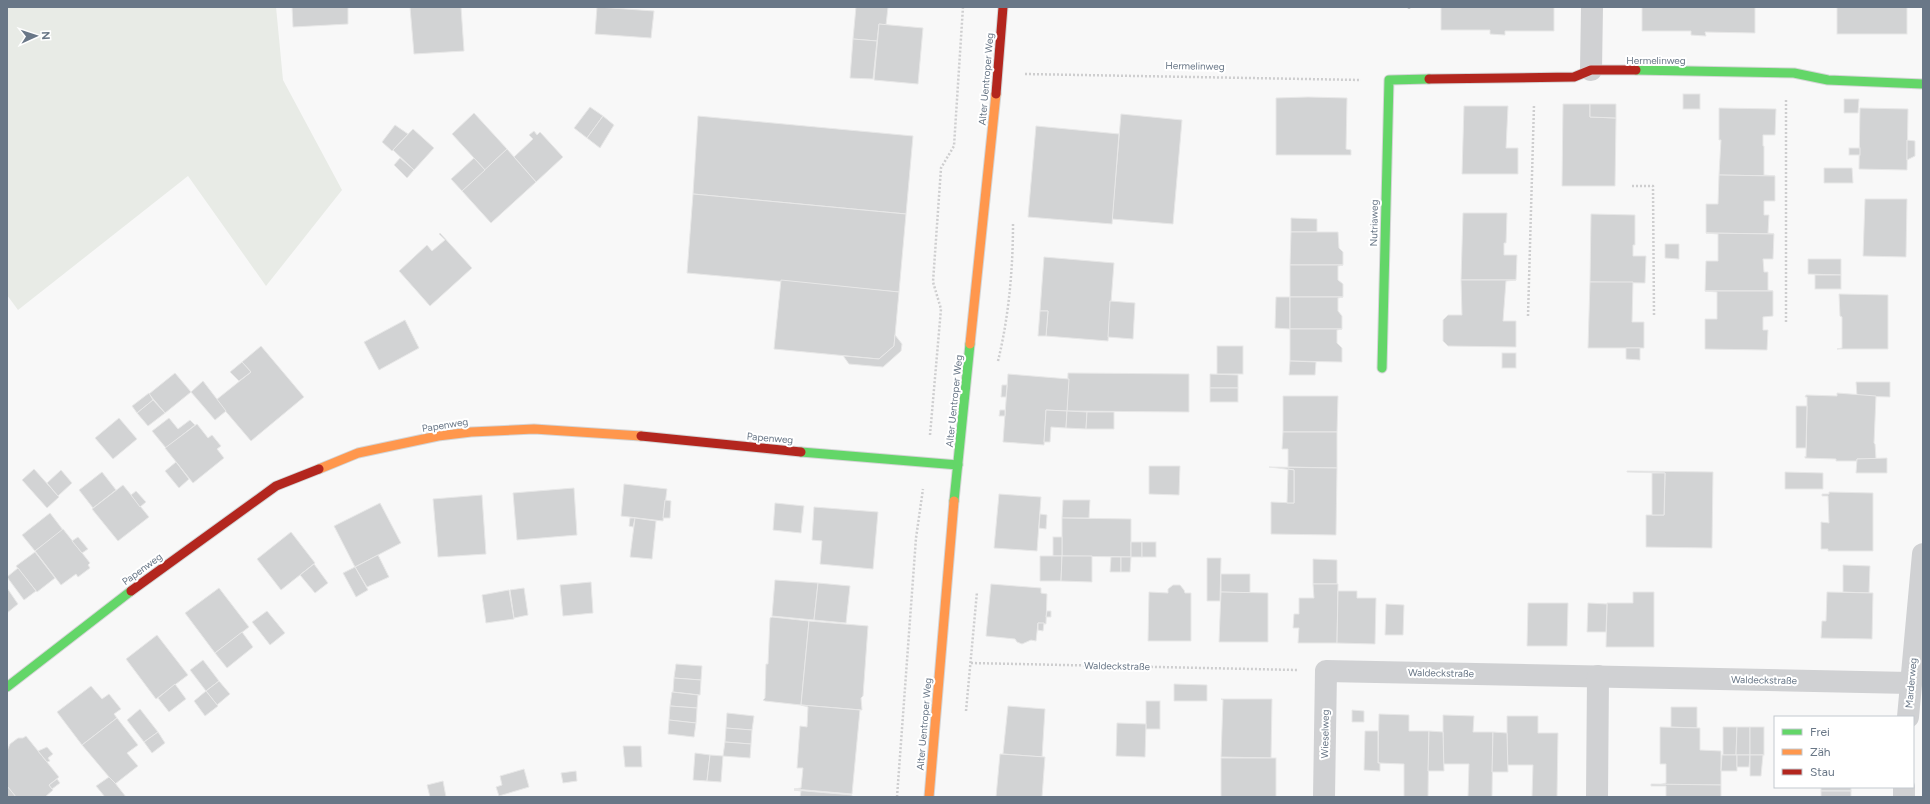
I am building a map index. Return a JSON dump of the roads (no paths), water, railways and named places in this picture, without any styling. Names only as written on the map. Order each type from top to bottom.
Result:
[{"type":"street","name":"Alter Uentroper Weg","points":[[929,797],[958,465],[993,125],[1003,7]]},
{"type":"street","points":[[1591,70],[1592,7]]},
{"type":"street","name":"Hermelinweg","points":[[1389,80],[1574,77],[1591,70],[1786,73],[1828,80],[1923,84]]},
{"type":"street","name":"Nutriaweg","points":[[1382,368],[1389,80]]},
{"type":"street","name":"Papenweg","points":[[7,687],[109,606],[276,486],[358,453],[464,433],[534,429],[613,433],[928,464],[958,465]]},
{"type":"street","name":"Marderweg","points":[[1908,716],[1923,554]]},
{"type":"street","name":"Waldeckstraße","points":[[1326,671],[1910,683]]},
{"type":"street","name":"Wieselweg","points":[[1324,797],[1326,671]]},
{"type":"street","points":[[1598,676],[1598,797]]}]
